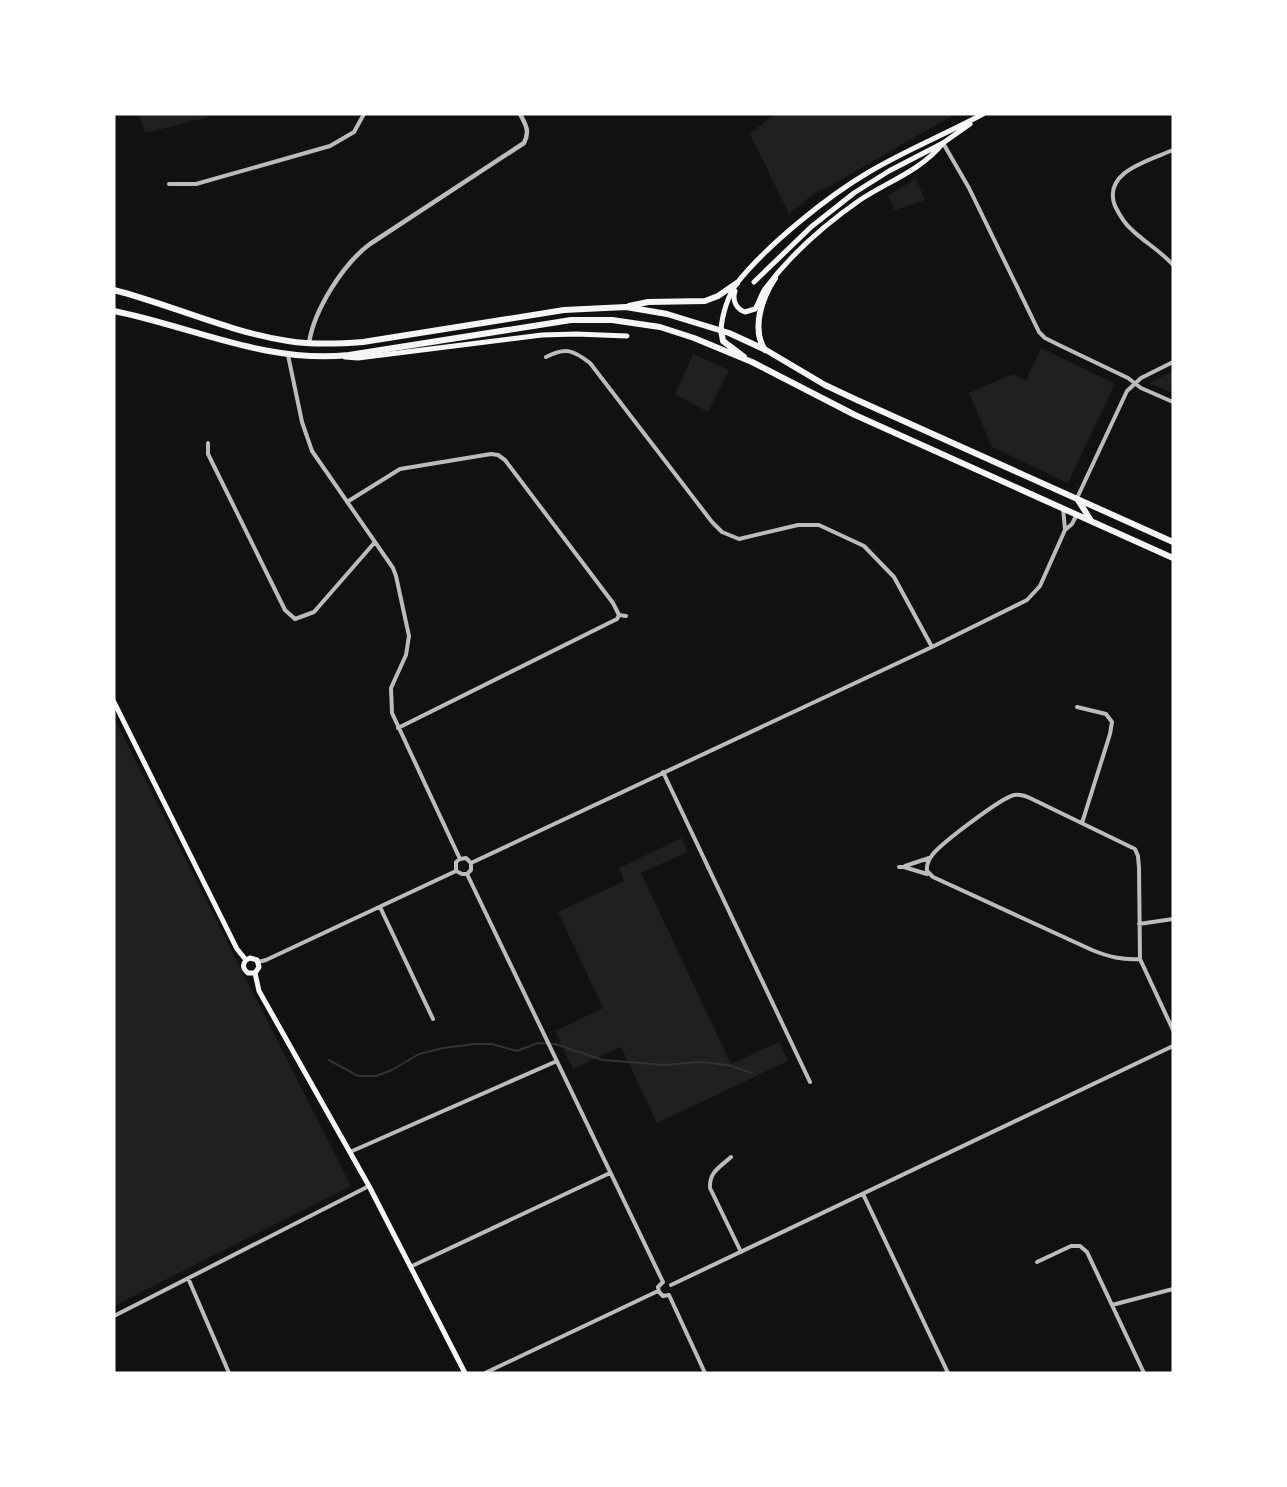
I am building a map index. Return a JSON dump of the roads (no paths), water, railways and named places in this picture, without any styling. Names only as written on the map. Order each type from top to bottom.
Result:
[{"type":"highway","points":[[766,350],[760,339],[759,319],[764,299],[775,278]]},
{"type":"highway","points":[[114,290],[263,336],[333,344],[363,342],[564,310],[626,307],[648,302],[705,300],[718,296],[737,284]]},
{"type":"highway","points":[[626,307],[667,314],[721,330],[766,350],[825,385],[1068,494],[1091,520]]},
{"type":"highway","points":[[114,311],[237,344],[288,355],[338,356],[552,322],[603,319],[646,324],[675,331],[752,362],[855,415],[1173,558]]},
{"type":"highway","points":[[721,330],[721,337],[725,343],[752,362]]},
{"type":"highway","points":[[1063,508],[1074,500]]},
{"type":"highway","points":[[1074,500],[1077,514]]},
{"type":"highway","points":[[1074,500],[1173,542]]},
{"type":"main road","points":[[721,330],[727,304],[737,284],[772,247],[833,196],[870,171],[983,114]]},
{"type":"main road","points":[[754,282],[811,227],[854,193],[880,176],[944,143],[983,114]]},
{"type":"main road","points":[[939,136],[944,143]]},
{"type":"main road","points":[[737,284],[735,304],[741,310],[748,312],[756,308],[761,296],[801,248],[842,214],[883,186],[926,161],[944,143]]},
{"type":"main road","points":[[338,356],[358,358],[549,334],[627,336]]},
{"type":"main road","points":[[114,702],[237,949],[246,960]]},
{"type":"main road","points":[[255,973],[250,974],[246,971],[243,964],[246,960],[252,958],[258,962],[259,967],[255,973],[259,991],[369,1186],[465,1373]]},
{"type":"main road","points":[[457,1359],[460,1373]]},
{"type":"street","points":[[169,184],[196,184],[330,146],[354,132],[364,114]]},
{"type":"street","points":[[309,343],[310,334],[325,301],[350,261],[370,244],[524,143],[528,135],[527,127],[520,114]]},
{"type":"street","points":[[944,143],[969,188],[1039,332],[1045,338],[1173,402]]},
{"type":"street","points":[[1173,150],[1129,170],[1116,180],[1111,195],[1118,212],[1129,228],[1166,256],[1173,265]]},
{"type":"street","points":[[546,357],[564,350],[577,353],[590,363],[722,532],[739,539],[798,525],[819,525],[864,546],[894,577],[932,647]]},
{"type":"street","points":[[288,355],[306,438],[312,451],[393,568],[401,591],[408,636],[406,656],[391,688],[392,713],[460,859]]},
{"type":"street","points":[[1074,500],[1127,391],[1134,383],[1173,362]]},
{"type":"street","points":[[208,443],[208,454],[228,496],[285,610],[295,619],[314,612],[375,543]]},
{"type":"street","points":[[347,502],[400,469],[491,454],[498,455],[505,460],[607,594],[619,615]]},
{"type":"street","points":[[1063,508],[1065,530]]},
{"type":"street","points":[[471,863],[932,647],[1027,600],[1040,586],[1065,530],[1072,524],[1077,514]]},
{"type":"street","points":[[619,615],[626,616]]},
{"type":"street","points":[[398,728],[617,619],[619,615]]},
{"type":"street","points":[[1077,707],[1106,714],[1112,722],[1082,823]]},
{"type":"street","points":[[663,772],[810,1082]]},
{"type":"street","points":[[929,874],[926,868],[930,858],[938,849],[994,807],[1015,795],[1028,797],[1135,849],[1139,868],[1140,959],[1173,1030]]},
{"type":"street","points":[[456,870],[455,865],[460,859],[466,858],[471,863],[471,870],[467,874]]},
{"type":"street","points":[[930,858],[902,867],[929,874],[1109,957],[1123,960],[1140,959]]},
{"type":"street","points":[[456,870],[467,874]]},
{"type":"street","points":[[258,962],[456,870]]},
{"type":"street","points":[[467,874],[663,1282]]},
{"type":"street","points":[[380,907],[433,1019]]},
{"type":"street","points":[[1139,924],[1173,919]]},
{"type":"street","points":[[672,1285],[1173,1046]]},
{"type":"street","points":[[350,1152],[557,1061]]},
{"type":"street","points":[[731,1157],[714,1171],[710,1178],[710,1188],[741,1252]]},
{"type":"street","points":[[412,1266],[610,1173]]},
{"type":"street","points":[[114,1316],[369,1186]]},
{"type":"street","points":[[863,1194],[948,1373]]},
{"type":"street","points":[[1037,1262],[1071,1246],[1080,1246],[1087,1252],[1144,1373]]},
{"type":"street","points":[[188,1278],[229,1373]]},
{"type":"street","points":[[669,1295],[662,1296],[658,1292],[658,1286],[663,1282],[672,1285]]},
{"type":"street","points":[[669,1295],[672,1285]]},
{"type":"street","points":[[1112,1305],[1173,1289]]},
{"type":"street","points":[[485,1373],[658,1292]]},
{"type":"street","points":[[669,1295],[705,1373]]},
{"type":"street","points":[[480,1373],[492,1369]]},
{"type":"waterway","points":[[329,1060],[358,1076],[376,1076],[392,1070],[419,1054],[443,1048],[492,1044],[517,1051],[538,1043],[555,1044],[603,1060],[664,1065],[701,1062],[728,1065],[752,1073]]}]
